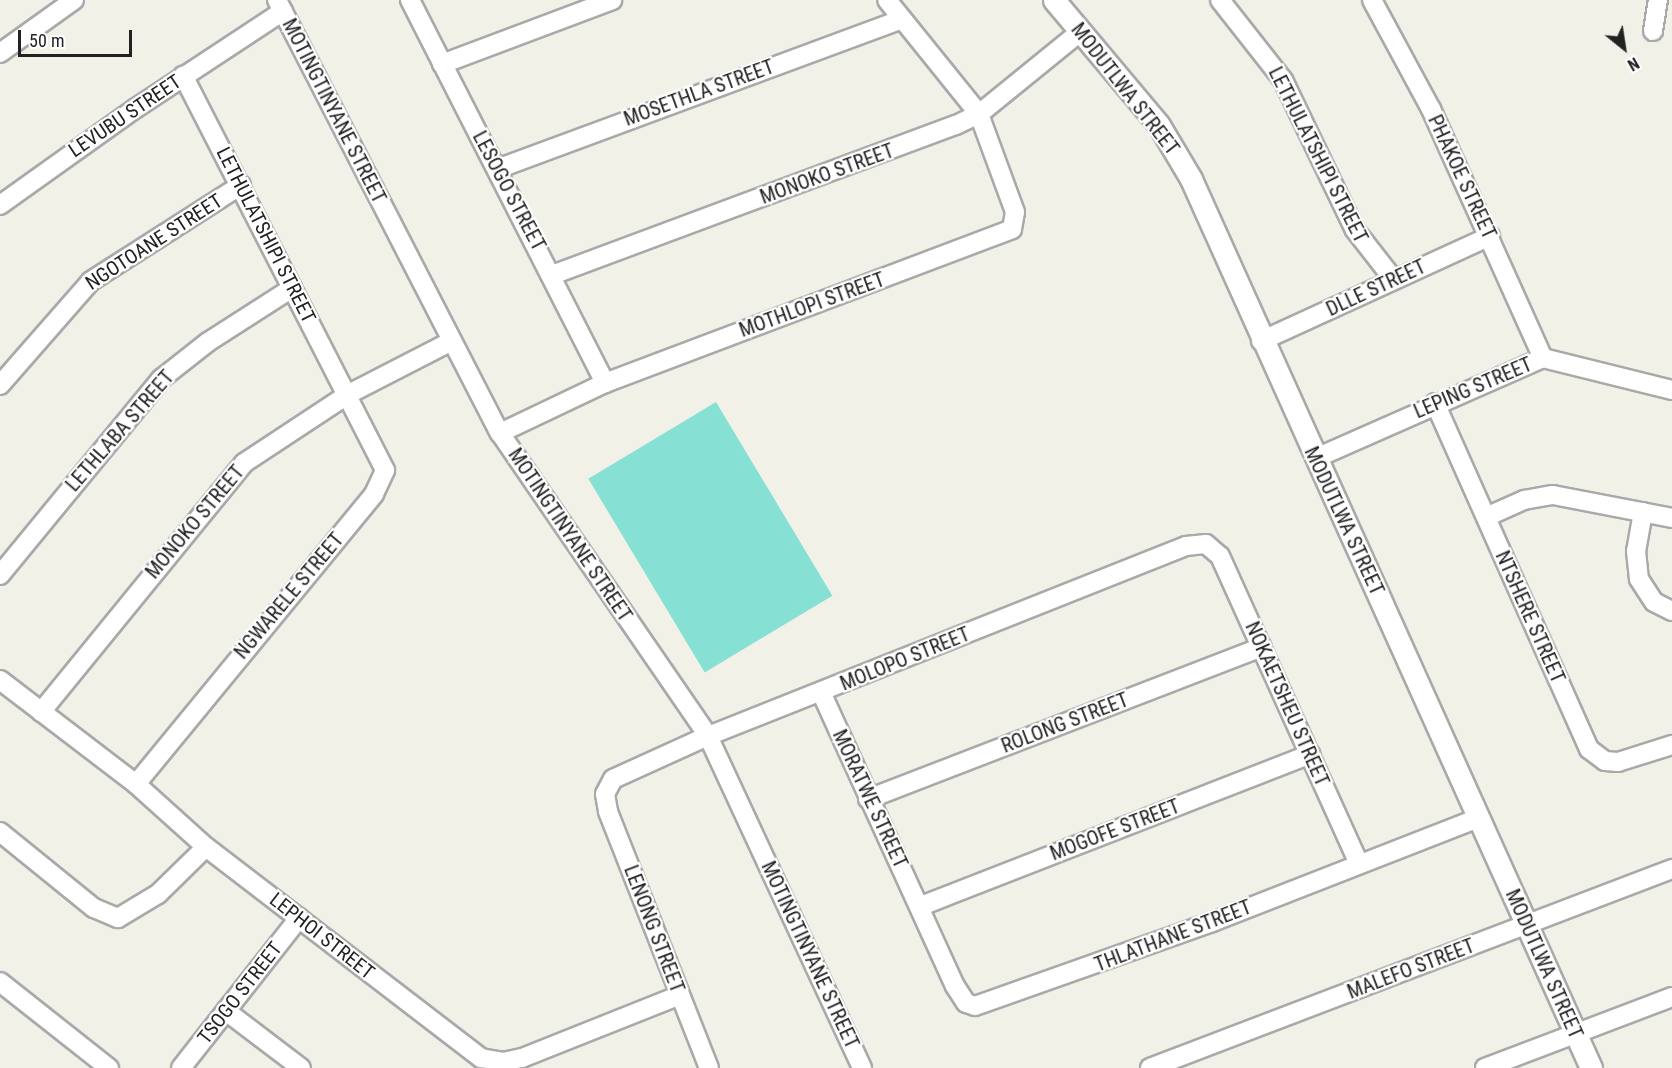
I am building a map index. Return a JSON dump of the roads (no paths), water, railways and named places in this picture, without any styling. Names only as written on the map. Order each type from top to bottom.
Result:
[{"type":"street","points":[[0,52],[74,0]]},
{"type":"street","name":"LESOGO STREET","points":[[410,0],[605,383]]},
{"type":"street","points":[[442,64],[612,0]]},
{"type":"street","name":"MOTHLOPI STREET","points":[[501,433],[605,383],[1007,233],[1016,217],[979,114],[887,0]]},
{"type":"street","name":"MODUTLWA STREET","points":[[1054,0],[1159,125],[1182,161],[1261,341],[1591,1068]]},
{"type":"street","name":"LETHULATSHIPI STREET","points":[[1220,0],[1283,80],[1355,230],[1394,280]]},
{"type":"street","name":"PHAKOE STREET","points":[[1372,0],[1396,40],[1490,236],[1543,358]]},
{"type":"street","points":[[1653,31],[1658,0]]},
{"type":"street","name":"LEVUBU STREET","points":[[0,205],[280,6]]},
{"type":"street","name":"MOTINGTINYANE STREET","points":[[280,6],[450,342],[501,433],[708,736],[862,1068]]},
{"type":"street","name":"MOSETHLA STREET","points":[[497,169],[902,19]]},
{"type":"street","name":"MONOKO STREET","points":[[552,275],[917,141],[979,114],[1080,32]]},
{"type":"street","name":"LETHULATSHIPI STREET","points":[[183,76],[347,395]]},
{"type":"street","name":"NGOTOANE STREET","points":[[0,385],[91,281],[241,185]]},
{"type":"street","name":"DLLE STREET","points":[[1261,341],[1490,236]]},
{"type":"street","name":"LETHLABA STREET","points":[[0,575],[161,379],[208,342],[292,288]]},
{"type":"street","name":"MONOKO STREET","points":[[41,712],[235,472],[285,433],[347,395],[450,342]]},
{"type":"street","name":"LEPING STREET","points":[[1316,458],[1435,403],[1543,358],[1672,390]]},
{"type":"street","name":"NGWARELE STREET","points":[[136,784],[380,485],[384,465],[347,395]]},
{"type":"street","name":"NTSHERE STREET","points":[[1435,403],[1589,749],[1605,761],[1618,762],[1672,745]]},
{"type":"street","points":[[1486,518],[1524,500],[1553,495],[1672,518]]},
{"type":"street","points":[[1643,512],[1636,552],[1639,579],[1654,602],[1672,610]]},
{"type":"street","name":"MOLOPO STREET","points":[[606,789],[626,771],[708,736],[1186,546],[1210,546]]},
{"type":"street","name":"NOKAETSHEU STREET","points":[[1210,546],[1220,556],[1359,864]]},
{"type":"street","name":"ROLONG STREET","points":[[868,800],[1262,647]]},
{"type":"street","name":"LEPHOI STREET","points":[[0,680],[136,784],[206,847],[463,1045],[495,1061],[522,1058],[680,996]]},
{"type":"street","name":"MORATWE STREET","points":[[821,692],[868,800],[921,906]]},
{"type":"street","name":"MOGOFE STREET","points":[[921,906],[1310,754]]},
{"type":"street","name":"LENONG STREET","points":[[606,789],[608,811],[709,1068]]},
{"type":"street","name":"THLATHANE STREET","points":[[921,906],[958,991],[966,1003],[977,1006],[1212,922],[1479,818]]},
{"type":"street","points":[[0,832],[94,908],[118,918],[158,894],[206,847]]},
{"type":"street","name":"MALEFO STREET","points":[[1149,1068],[1672,869]]},
{"type":"street","name":"TSOGO STREET","points":[[181,1068],[299,918]]},
{"type":"street","points":[[0,981],[109,1068]]},
{"type":"street","points":[[1485,1068],[1672,997]]},
{"type":"street","points":[[226,1011],[301,1068]]}]
